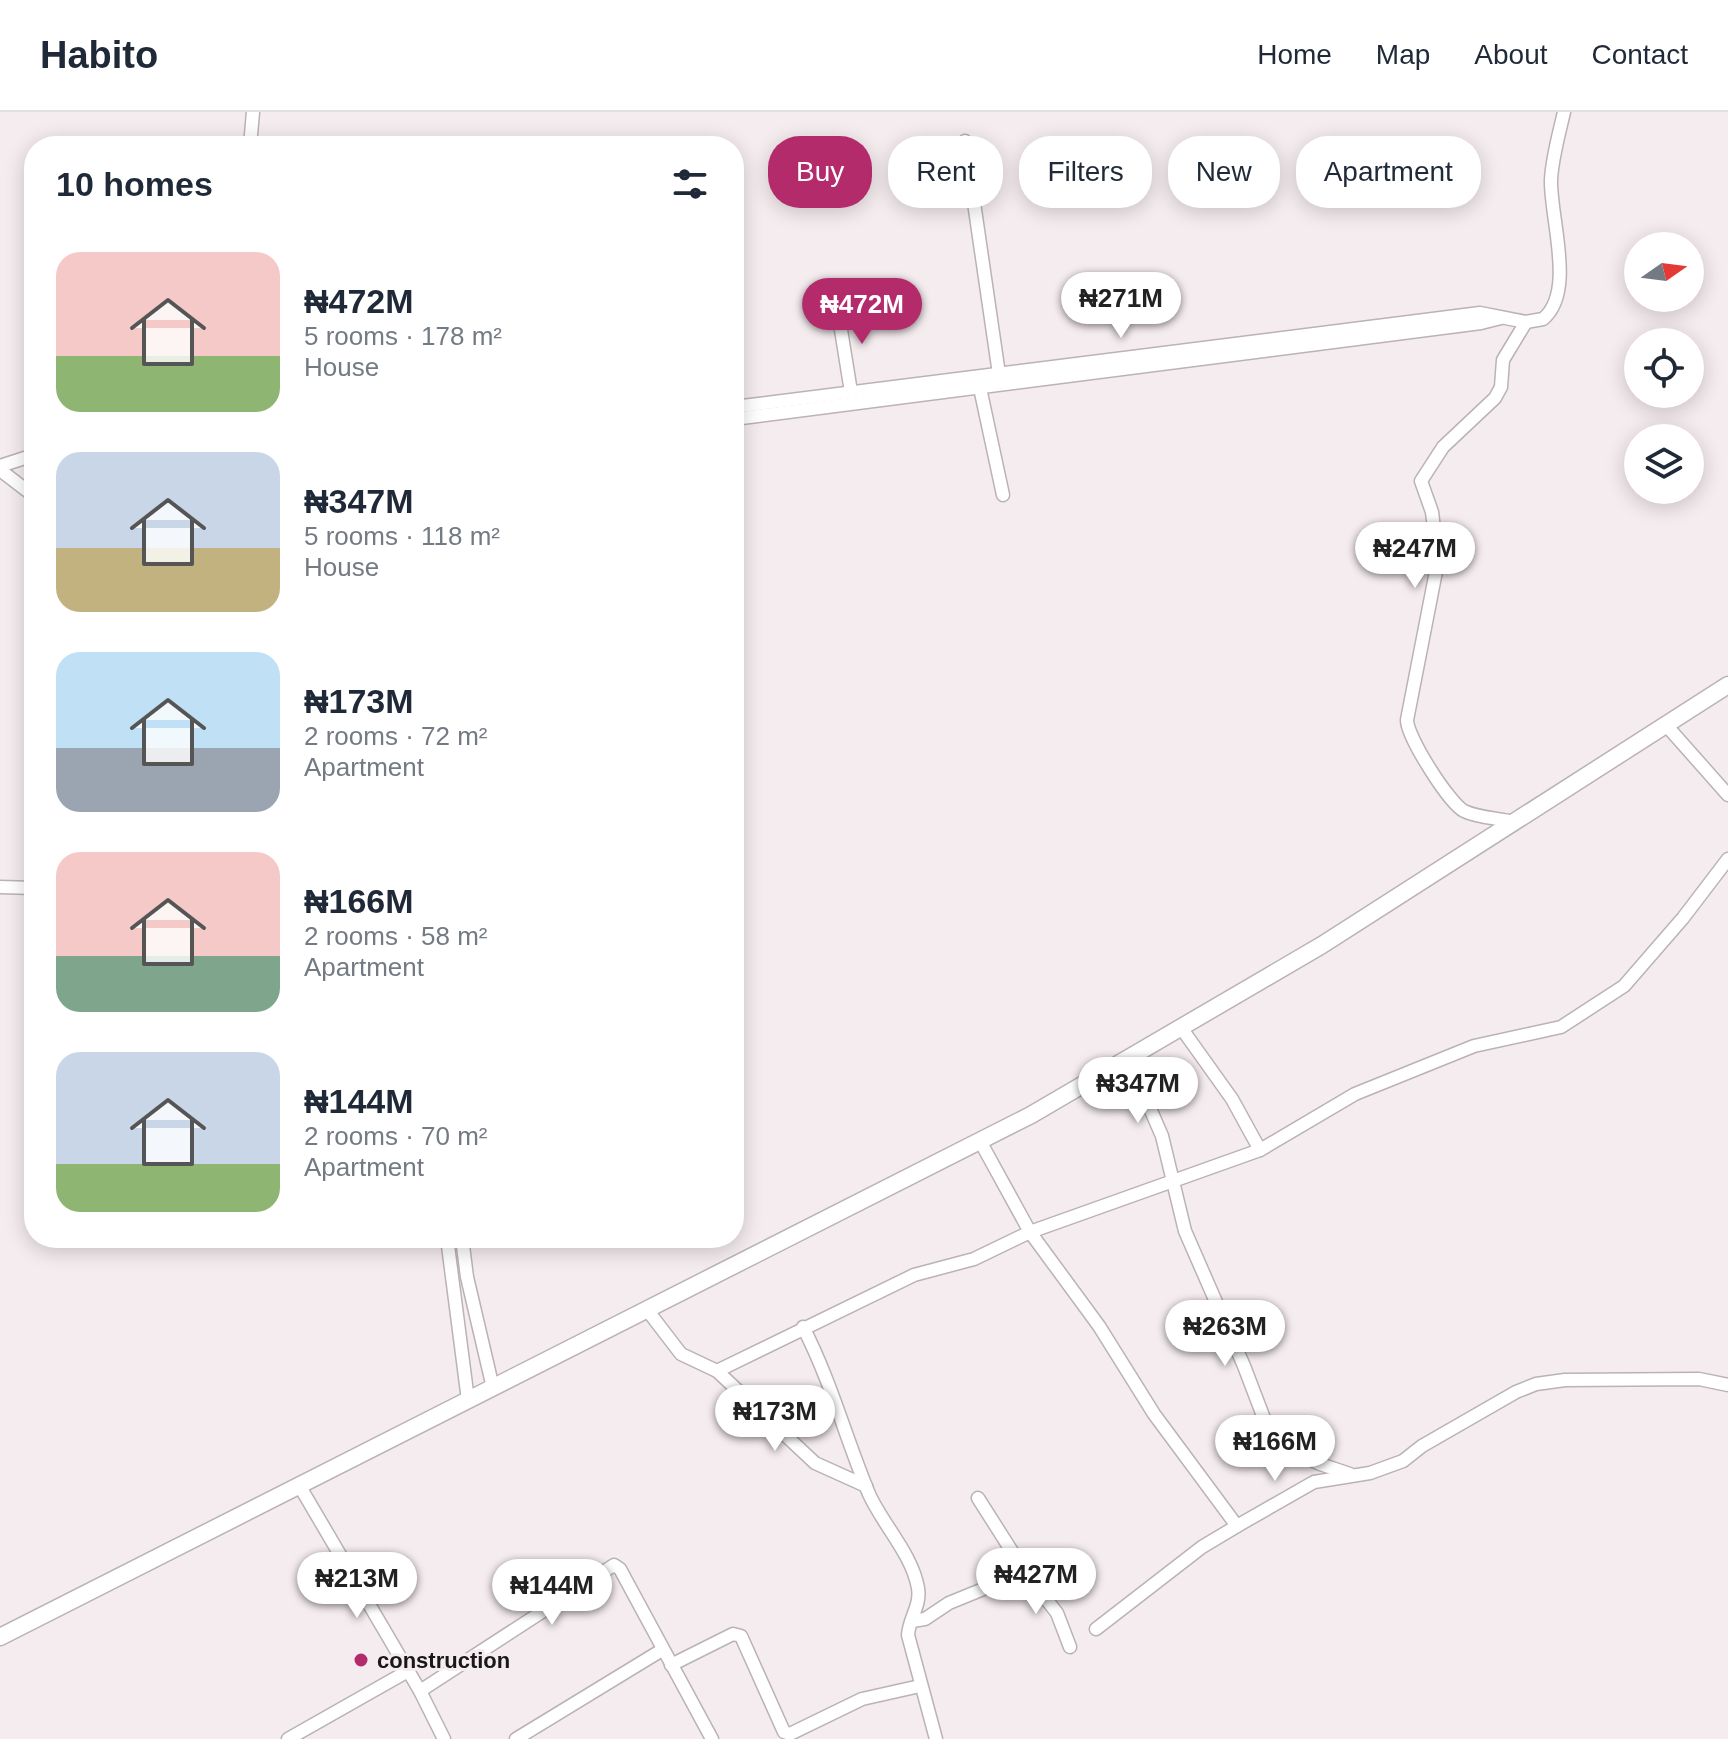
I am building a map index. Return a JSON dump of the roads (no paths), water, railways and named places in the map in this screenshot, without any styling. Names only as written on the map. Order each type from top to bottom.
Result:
[{"type":"main road","points":[[0,1637],[648,1311],[980,1141],[1129,1060],[1514,822],[1728,685]]},
{"type":"street","points":[[251,136],[253,112]]},
{"type":"street","points":[[744,406],[1480,313],[1508,316],[1526,322],[1543,319],[1557,297],[1559,260],[1551,177],[1564,112]]},
{"type":"street","points":[[975,208],[999,374]]},
{"type":"street","points":[[837,305],[851,392]]},
{"type":"street","points":[[744,418],[1481,323],[1508,316]]},
{"type":"street","points":[[1514,822],[1467,812],[1456,805],[1411,738],[1407,720],[1438,561],[1432,512],[1421,481],[1443,447],[1495,398],[1501,387],[1503,360],[1526,322]]},
{"type":"street","points":[[980,388],[1003,495]]},
{"type":"street","points":[[24,459],[0,468],[24,488]]},
{"type":"street","points":[[1666,725],[1728,795]]},
{"type":"street","points":[[717,1371],[914,1275],[974,1259],[1030,1232],[1260,1150],[1355,1094],[1474,1046],[1561,1027],[1624,986],[1728,859]]},
{"type":"street","points":[[0,887],[24,888]]},
{"type":"street","points":[[1182,1029],[1232,1099],[1260,1150]]},
{"type":"street","points":[[1129,1060],[1162,1136],[1185,1231],[1265,1421],[1265,1438],[1320,1464],[1355,1475]]},
{"type":"street","points":[[980,1141],[1030,1232],[1099,1326],[1154,1414],[1237,1526]]},
{"type":"street","points":[[448,1248],[468,1400]]},
{"type":"street","points":[[463,1248],[493,1388]]},
{"type":"street","points":[[648,1311],[681,1354],[717,1371],[815,1463],[866,1486]]},
{"type":"street","points":[[803,1327],[822,1364],[866,1486],[914,1574],[919,1604],[908,1635],[936,1739]]},
{"type":"street","points":[[1096,1629],[1202,1547],[1314,1482],[1355,1475],[1403,1461],[1449,1430],[1536,1384],[1565,1380],[1699,1379],[1728,1385]]},
{"type":"street","points":[[299,1485],[420,1691],[444,1739]]},
{"type":"street","points":[[978,1498],[1025,1572],[1057,1613],[1070,1647]]},
{"type":"street","points":[[420,1691],[614,1565],[620,1569],[712,1739]]},
{"type":"street","points":[[912,1621],[925,1619],[949,1603],[1025,1572]]},
{"type":"street","points":[[671,1665],[733,1634],[741,1636],[784,1732],[790,1734],[862,1699],[920,1686]]},
{"type":"street","points":[[516,1739],[662,1650]]},
{"type":"street","points":[[288,1739],[408,1671]]},
{"type":"place","name":"construction","points":[[361,1660]]}]
